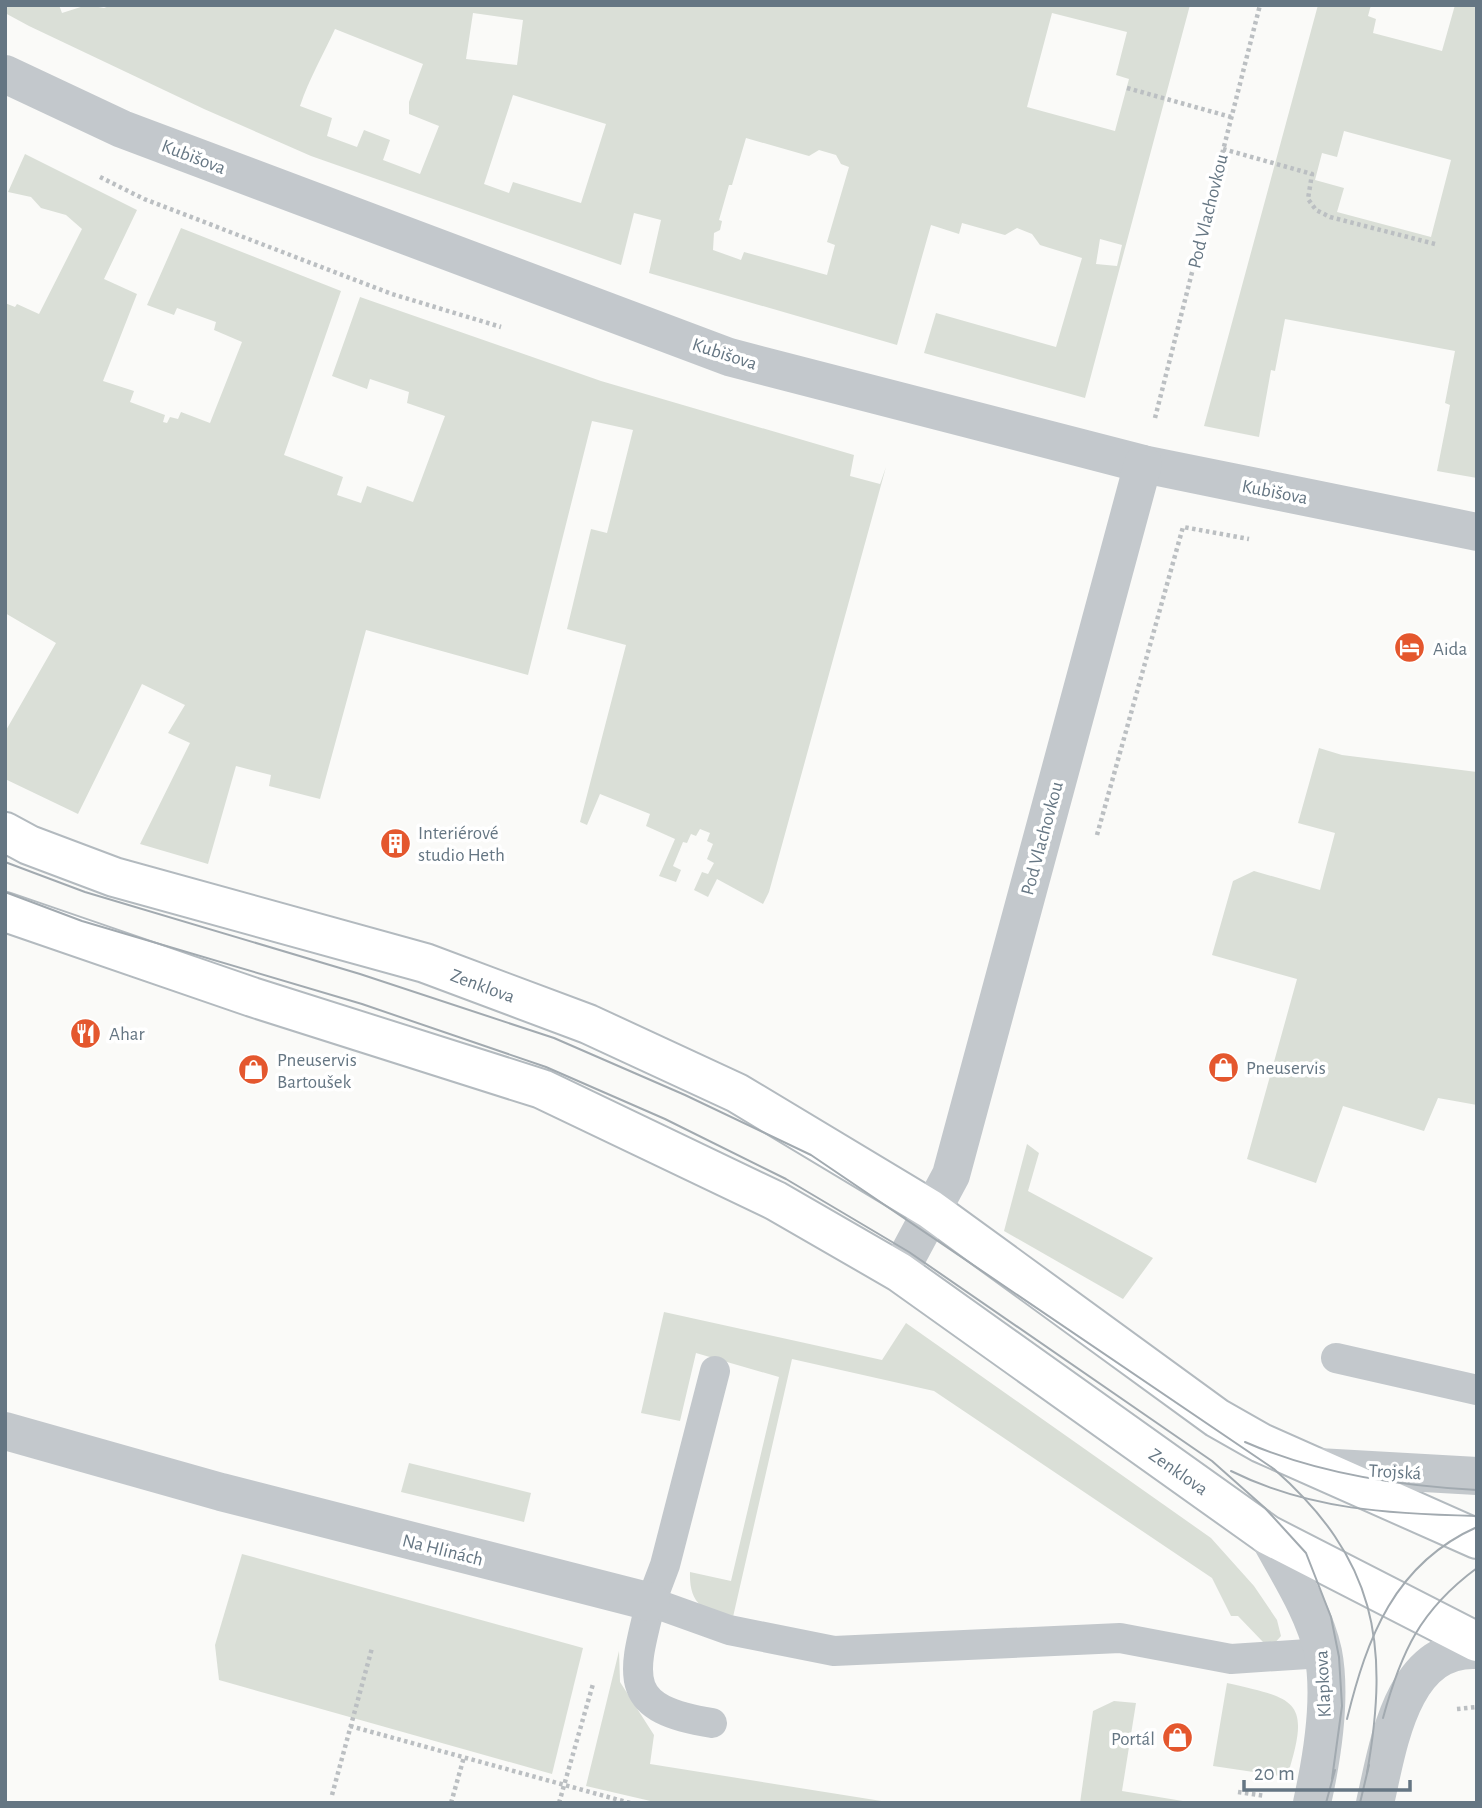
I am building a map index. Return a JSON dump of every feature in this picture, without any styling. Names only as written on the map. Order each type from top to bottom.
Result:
[{"type":"main road","name":"Zenklova","points":[[5,832],[29,845],[114,877],[425,963],[589,1024],[737,1093],[930,1209],[1217,1418],[1313,1466],[1477,1539]]},
{"type":"main road","name":"Zenklova","points":[[5,912],[252,997],[541,1089],[776,1201],[898,1272],[1268,1535],[1477,1642]]},
{"type":"street","name":"Kubišova","points":[[5,74],[122,129],[729,357],[1143,464],[1477,531]]},
{"type":"street","name":"Pod Vlachovkou","points":[[930,1209],[951,1175],[1143,464]]},
{"type":"street","points":[[898,1272],[930,1209]]},
{"type":"street","name":"Na Hlinách","points":[[5,1431],[220,1492],[651,1602]]},
{"type":"street","name":"Trojská","points":[[1313,1466],[1477,1476]]},
{"type":"street","name":"Klapkova","points":[[1268,1535],[1305,1602],[1323,1653],[1324,1753],[1312,1803]]},
{"type":"street","points":[[1376,1803],[1405,1696],[1415,1680],[1429,1666],[1448,1655],[1477,1650]]},
{"type":"lane","points":[[1336,1358],[1477,1390]]},
{"type":"lane","points":[[712,1723],[677,1718],[648,1700],[636,1681],[638,1653],[651,1602],[665,1565],[715,1371]]},
{"type":"lane","points":[[651,1602],[729,1630],[834,1651],[1120,1638],[1231,1659],[1323,1653]]},
{"type":"path","name":"Pod Vlachovkou","points":[[1155,417],[1261,5]]},
{"type":"path","points":[[1126,88],[1231,117]]},
{"type":"path","points":[[1223,149],[1312,174],[1308,199],[1315,210],[1330,218],[1435,244]]},
{"type":"path","points":[[98,176],[144,198],[392,294],[510,330]]},
{"type":"path","points":[[1095,844],[1183,527],[1263,542]]},
{"type":"path","points":[[332,1795],[372,1648]]},
{"type":"path","points":[[559,1803],[594,1677]]},
{"type":"path","points":[[350,1726],[630,1803]]},
{"type":"path","points":[[451,1803],[464,1757]]},
{"type":"shaded area","points":[[5,5],[59,5],[62,13],[87,5],[104,8],[112,5],[1190,5],[1085,398],[924,353],[936,313],[1056,347],[1082,258],[1040,245],[1032,234],[1017,228],[1005,235],[962,223],[959,234],[931,225],[897,345],[649,273],[661,220],[634,213],[621,265],[311,156],[204,109],[5,13]],"holes":[[[473,13],[523,20],[517,65],[466,59]],[[1052,13],[1127,32],[1116,75],[1129,79],[1115,131],[1027,107]],[[335,29],[423,64],[409,102],[409,114],[439,126],[420,174],[383,160],[390,140],[364,130],[357,147],[327,136],[332,118],[300,106]],[[513,95],[606,124],[581,203],[513,182],[509,193],[484,184]],[[746,138],[809,156],[819,150],[836,155],[841,164],[849,167],[827,242],[835,245],[827,275],[744,252],[741,260],[713,250],[714,233],[720,230],[722,221],[719,220],[729,185],[732,185]],[[1100,239],[1122,245],[1117,266],[1096,264]]]},
{"type":"shaded area","points":[[1318,5],[1371,5],[1368,16],[1376,19],[1373,33],[1442,51],[1455,5],[1477,5],[1477,478],[1437,471],[1450,405],[1445,403],[1455,351],[1285,319],[1275,371],[1271,370],[1259,437],[1204,426]],"holes":[[[1344,131],[1451,160],[1431,237],[1337,212],[1344,188],[1315,180],[1322,153],[1337,157]]]},
{"type":"shaded area","points":[[25,154],[137,210],[104,279],[137,294],[103,381],[134,391],[130,402],[165,415],[163,422],[167,423],[170,417],[178,419],[181,412],[210,423],[242,342],[214,330],[216,322],[177,308],[174,315],[147,305],[181,228],[341,291],[284,455],[343,477],[337,495],[361,503],[367,486],[413,502],[445,416],[407,403],[409,392],[370,379],[367,389],[332,376],[360,297],[601,381],[854,455],[850,476],[880,484],[886,467],[769,892],[763,904],[717,879],[708,897],[694,890],[702,872],[708,874],[714,863],[707,859],[713,844],[707,841],[710,833],[700,829],[696,836],[691,834],[687,843],[683,842],[673,866],[681,870],[676,882],[659,876],[675,839],[646,826],[650,814],[600,794],[587,825],[580,822],[626,645],[567,629],[591,529],[607,533],[633,430],[592,421],[528,675],[366,630],[320,799],[269,786],[271,775],[236,766],[208,864],[140,844],[190,743],[168,733],[185,705],[142,684],[78,814],[5,779],[5,732],[56,643],[5,613],[5,303],[15,307],[17,304],[39,314],[82,229],[66,215],[41,208],[31,197],[8,192]]},
{"type":"shaded area","points":[[1319,748],[1342,755],[1477,772],[1477,1105],[1438,1098],[1424,1131],[1343,1106],[1316,1183],[1247,1159],[1297,979],[1212,955],[1233,881],[1254,871],[1320,890],[1335,833],[1298,823]]},
{"type":"shaded area","points":[[1027,1144],[1039,1153],[1028,1191],[1153,1258],[1123,1299],[1004,1231]]},
{"type":"shaded area","points":[[664,1312],[882,1360],[906,1323],[1211,1538],[1254,1586],[1277,1620],[1281,1636],[1274,1644],[1263,1642],[1238,1616],[1231,1616],[1212,1578],[934,1391],[792,1359],[733,1617],[706,1609],[695,1599],[690,1572],[731,1581],[779,1377],[696,1353],[680,1421],[641,1413]]},
{"type":"shaded area","points":[[409,1463],[531,1493],[524,1522],[401,1492]]},
{"type":"shaded area","points":[[242,1554],[583,1648],[552,1774],[219,1680],[215,1645]]},
{"type":"shaded area","points":[[619,1651],[620,1682],[654,1735],[650,1764],[894,1803],[659,1803],[586,1786]]},
{"type":"shaded area","points":[[1227,1683],[1270,1694],[1284,1700],[1293,1708],[1298,1732],[1287,1777],[1213,1766]]},
{"type":"shaded area","points":[[1114,1701],[1136,1703],[1122,1791],[1195,1803],[1080,1803],[1093,1711]]},
{"type":"tram line","points":[[5,862],[85,892],[360,974],[554,1038],[685,1095],[811,1155],[1274,1469],[1308,1503],[1335,1536],[1354,1570],[1367,1606],[1375,1643],[1377,1683],[1367,1773]]},
{"type":"tram line","points":[[5,892],[82,921],[362,1004],[546,1067],[665,1119],[786,1179],[909,1252],[1212,1461],[1265,1508],[1306,1553],[1331,1617],[1339,1657],[1342,1706],[1332,1779]]},
{"type":"tram line","points":[[1245,1442],[1330,1470],[1388,1481],[1477,1490]]},
{"type":"tram line","points":[[1231,1471],[1260,1484],[1320,1502],[1413,1514],[1477,1516]]},
{"type":"tram line","points":[[1347,1719],[1364,1660],[1388,1606],[1424,1561],[1448,1543],[1477,1527]]},
{"type":"tram line","points":[[1383,1718],[1397,1673],[1415,1634],[1441,1600],[1477,1568]]},
{"type":"tram line","points":[[1360,1803],[1369,1765]]},
{"type":"tram line","points":[[1326,1803],[1335,1770]]},
{"type":"place","name":"Aida","points":[[1410,648]]},
{"type":"place","name":"Interiérové studio Heth","points":[[395,843]]},
{"type":"place","name":"Ahar","points":[[86,1033]]},
{"type":"place","name":"Pneuservis","points":[[1223,1067]]},
{"type":"place","name":"Pneuservis Bartoušek","points":[[254,1070]]},
{"type":"place","name":"Portál","points":[[1178,1738]]}]
